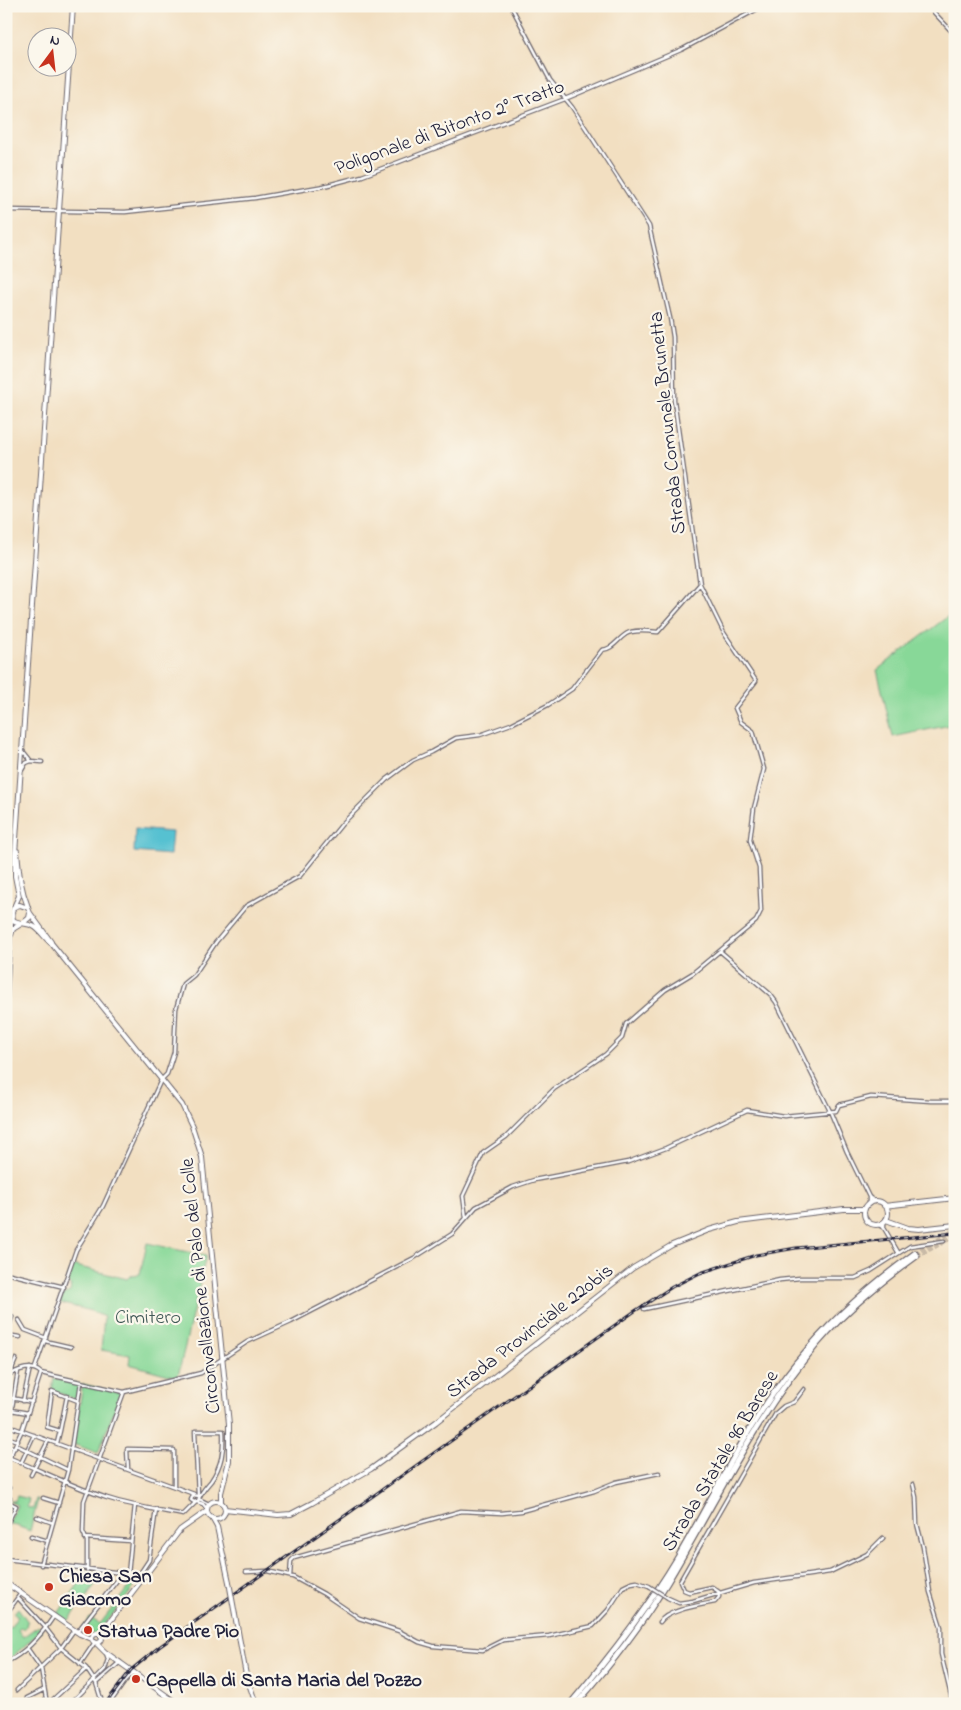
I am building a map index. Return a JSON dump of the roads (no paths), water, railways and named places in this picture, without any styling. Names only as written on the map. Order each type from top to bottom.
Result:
[{"type":"highway","name":"Strada Statale 96 Barese","points":[[570,1704],[603,1666],[661,1585],[751,1429],[795,1364],[830,1324],[877,1280],[916,1254],[856,1304],[818,1342],[799,1366],[757,1427],[666,1584],[614,1659],[576,1704]]},
{"type":"main road","points":[[6,1000],[12,914],[19,896],[14,871],[73,6]]},
{"type":"main road","points":[[10,945],[13,929],[29,918],[30,912],[18,871],[17,844]]},
{"type":"main road","points":[[14,907],[23,905],[52,944]]},
{"type":"main road","points":[[12,914],[13,920],[36,928],[52,944]]},
{"type":"main road","name":"Circonvallazione di Palo del Colle","points":[[52,944],[182,1105],[192,1126],[202,1157],[230,1444],[227,1474],[220,1502]]},
{"type":"main road","points":[[887,1212],[903,1203],[955,1198]]},
{"type":"main road","points":[[864,1214],[869,1204],[875,1202],[884,1206],[895,1206]]},
{"type":"main road","points":[[884,1206],[887,1212],[885,1221]]},
{"type":"main road","name":"Strada Provinciale 220bis","points":[[225,1511],[278,1515],[291,1514],[371,1469],[436,1422],[633,1268],[672,1245],[709,1230],[738,1222],[844,1209],[865,1209]]},
{"type":"main road","points":[[858,1210],[864,1214],[869,1223],[878,1225],[885,1221],[908,1228],[919,1229],[955,1225]]},
{"type":"main road","points":[[105,1652],[100,1637],[104,1629],[180,1530],[202,1515],[221,1493]]},
{"type":"main road","points":[[215,1500],[220,1502],[225,1511],[218,1518],[216,1527]]},
{"type":"main road","points":[[208,1508],[216,1527],[229,1582],[246,1675],[256,1704]]},
{"type":"main road","points":[[202,1515],[218,1518]]},
{"type":"main road","points":[[6,1583],[77,1632],[93,1639],[105,1652],[178,1704]]},
{"type":"main road","points":[[93,1639],[100,1637]]},
{"type":"main road","points":[[93,1639],[100,1637]]},
{"type":"street","name":"Strada Comunale Brunetta","points":[[466,1218],[463,1196],[483,1153],[506,1137],[554,1089],[606,1054],[622,1038],[626,1024],[665,990],[694,973],[756,920],[761,911],[759,868],[750,840],[754,808],[764,773],[753,731],[741,722],[735,708],[756,681],[724,633],[700,584],[674,400],[673,337],[649,226],[565,99],[550,80],[512,6]]},
{"type":"street","name":"Poligonale di Bitonto 2° Tratto","points":[[6,210],[125,212],[255,198],[324,186],[386,168],[565,99],[683,50],[763,6]]},
{"type":"street","points":[[928,6],[955,35]]},
{"type":"street","points":[[35,1368],[76,1250],[103,1206],[161,1080],[167,1074],[174,1052],[176,1009],[183,984],[194,976],[216,942],[246,906],[300,876],[342,824],[386,780],[412,760],[456,738],[480,734],[511,724],[548,705],[572,689],[602,650],[608,650],[627,633],[658,632],[700,584]]},
{"type":"street","points":[[23,752],[31,761]]},
{"type":"street","points":[[22,770],[26,763],[31,761],[42,762]]},
{"type":"street","points":[[720,951],[770,994],[776,1002],[830,1111],[869,1197],[875,1202]]},
{"type":"street","points":[[6,1376],[12,1372],[30,1367],[35,1368],[41,1373],[124,1392],[201,1372],[247,1342],[299,1318],[414,1258],[452,1234],[476,1207],[513,1187],[534,1180],[628,1162],[666,1148],[747,1110],[784,1116],[836,1111],[839,1105],[871,1097],[955,1101]]},
{"type":"street","points":[[869,1197],[869,1204]]},
{"type":"street","points":[[884,1228],[885,1221]]},
{"type":"street","points":[[878,1225],[884,1228],[898,1252]]},
{"type":"street","points":[[644,1309],[780,1280],[854,1278],[871,1271],[898,1252],[915,1244],[944,1241]]},
{"type":"street","points":[[6,1273],[64,1287]]},
{"type":"street","points":[[12,1317],[6,1335],[20,1337]]},
{"type":"street","points":[[19,1320],[25,1330],[45,1339],[71,1347]]},
{"type":"street","points":[[12,1372],[16,1359]]},
{"type":"street","points":[[23,1400],[30,1367]]},
{"type":"street","points":[[6,1370],[12,1372]]},
{"type":"street","points":[[18,1371],[7,1425],[174,1486],[197,1498],[208,1508]]},
{"type":"street","points":[[7,1464],[18,1441],[41,1373]]},
{"type":"street","points":[[41,1564],[72,1455],[71,1448],[82,1382]]},
{"type":"street","points":[[719,1592],[712,1587],[690,1592],[684,1590],[680,1581],[776,1413],[784,1406],[794,1402],[804,1389]]},
{"type":"street","points":[[60,1432],[47,1427],[52,1391],[78,1401]]},
{"type":"street","points":[[87,1570],[88,1557],[83,1532],[84,1501],[98,1458],[124,1392]]},
{"type":"street","points":[[58,1443],[67,1396]]},
{"type":"street","points":[[6,1397],[32,1402]]},
{"type":"street","points":[[6,1409],[28,1413]]},
{"type":"street","points":[[10,1458],[65,1483],[108,1498],[183,1515],[188,1508],[197,1498],[213,1478],[224,1448],[223,1431],[195,1431],[197,1498]]},
{"type":"street","points":[[21,1463],[34,1435]]},
{"type":"street","points":[[9,1438],[18,1441]]},
{"type":"street","points":[[32,1475],[49,1440]]},
{"type":"street","points":[[6,1445],[27,1450],[68,1470]]},
{"type":"street","points":[[128,1469],[127,1449],[174,1450],[174,1486]]},
{"type":"street","points":[[6,1453],[12,1453]]},
{"type":"street","points":[[290,1576],[291,1562],[294,1558],[358,1539],[460,1511],[502,1513],[521,1511],[616,1482],[659,1473]]},
{"type":"street","points":[[913,1484],[916,1497],[917,1524],[932,1599],[941,1627],[941,1654],[953,1704]]},
{"type":"street","points":[[6,1495],[9,1488]]},
{"type":"street","points":[[187,1492],[191,1499],[188,1508]]},
{"type":"street","points":[[43,1498],[59,1503]]},
{"type":"street","points":[[191,1499],[197,1498]]},
{"type":"street","points":[[191,1499],[197,1498]]},
{"type":"street","points":[[6,1526],[16,1506],[7,1500]]},
{"type":"street","points":[[128,1574],[135,1505]]},
{"type":"street","points":[[6,1559],[139,1575],[149,1560],[156,1509]]},
{"type":"street","points":[[37,1517],[54,1523]]},
{"type":"street","points":[[31,1536],[48,1541]]},
{"type":"street","points":[[85,1538],[131,1541]]},
{"type":"street","points":[[246,1572],[266,1570],[290,1576],[317,1589],[359,1618],[399,1631],[419,1642],[433,1646],[482,1650],[503,1640],[537,1638],[573,1632],[593,1626],[608,1610],[623,1587],[632,1583],[637,1582],[649,1586],[679,1603],[692,1601],[754,1583],[830,1572],[867,1554],[883,1538]]},
{"type":"street","points":[[17,1690],[77,1632],[122,1574]]},
{"type":"street","points":[[6,1595],[11,1586]]},
{"type":"street","points":[[660,1622],[671,1613],[715,1602],[719,1597],[719,1592]]},
{"type":"street","points":[[6,1614],[21,1593]]},
{"type":"street","points":[[18,1598],[46,1628],[61,1648],[86,1668],[96,1683],[102,1702]]},
{"type":"street","points":[[6,1662],[27,1648],[46,1628],[54,1616]]},
{"type":"street","points":[[80,1664],[93,1639]]},
{"type":"street","points":[[27,1648],[41,1668],[43,1690],[48,1704],[86,1668]]},
{"type":"street","points":[[70,1704],[107,1664],[108,1659],[105,1652]]},
{"type":"street","points":[[96,1683],[120,1662]]},
{"type":"street","points":[[109,1704],[134,1672]]},
{"type":"street","points":[[27,1698],[43,1690]]},
{"type":"street","points":[[6,1691],[12,1704]]},
{"type":"water","points":[[135,829],[172,832],[170,855],[134,852]]},
{"type":"tunnel","points":[[915,1253],[955,1230]]},
{"type":"tunnel","points":[[917,1256],[955,1236]]},
{"type":"railway","points":[[105,1704],[131,1670],[159,1647],[635,1311],[672,1287],[700,1273],[756,1255],[796,1248],[955,1233]]},
{"type":"place","name":"Chiesa San Giacomo","points":[[49,1587]]},
{"type":"place","name":"Statua Padre Pio","points":[[88,1630]]},
{"type":"place","name":"Cappella di Santa Maria del Pozzo","points":[[136,1679]]},
{"type":"park label","name":"Cimitero","points":[[148,1316]]}]
